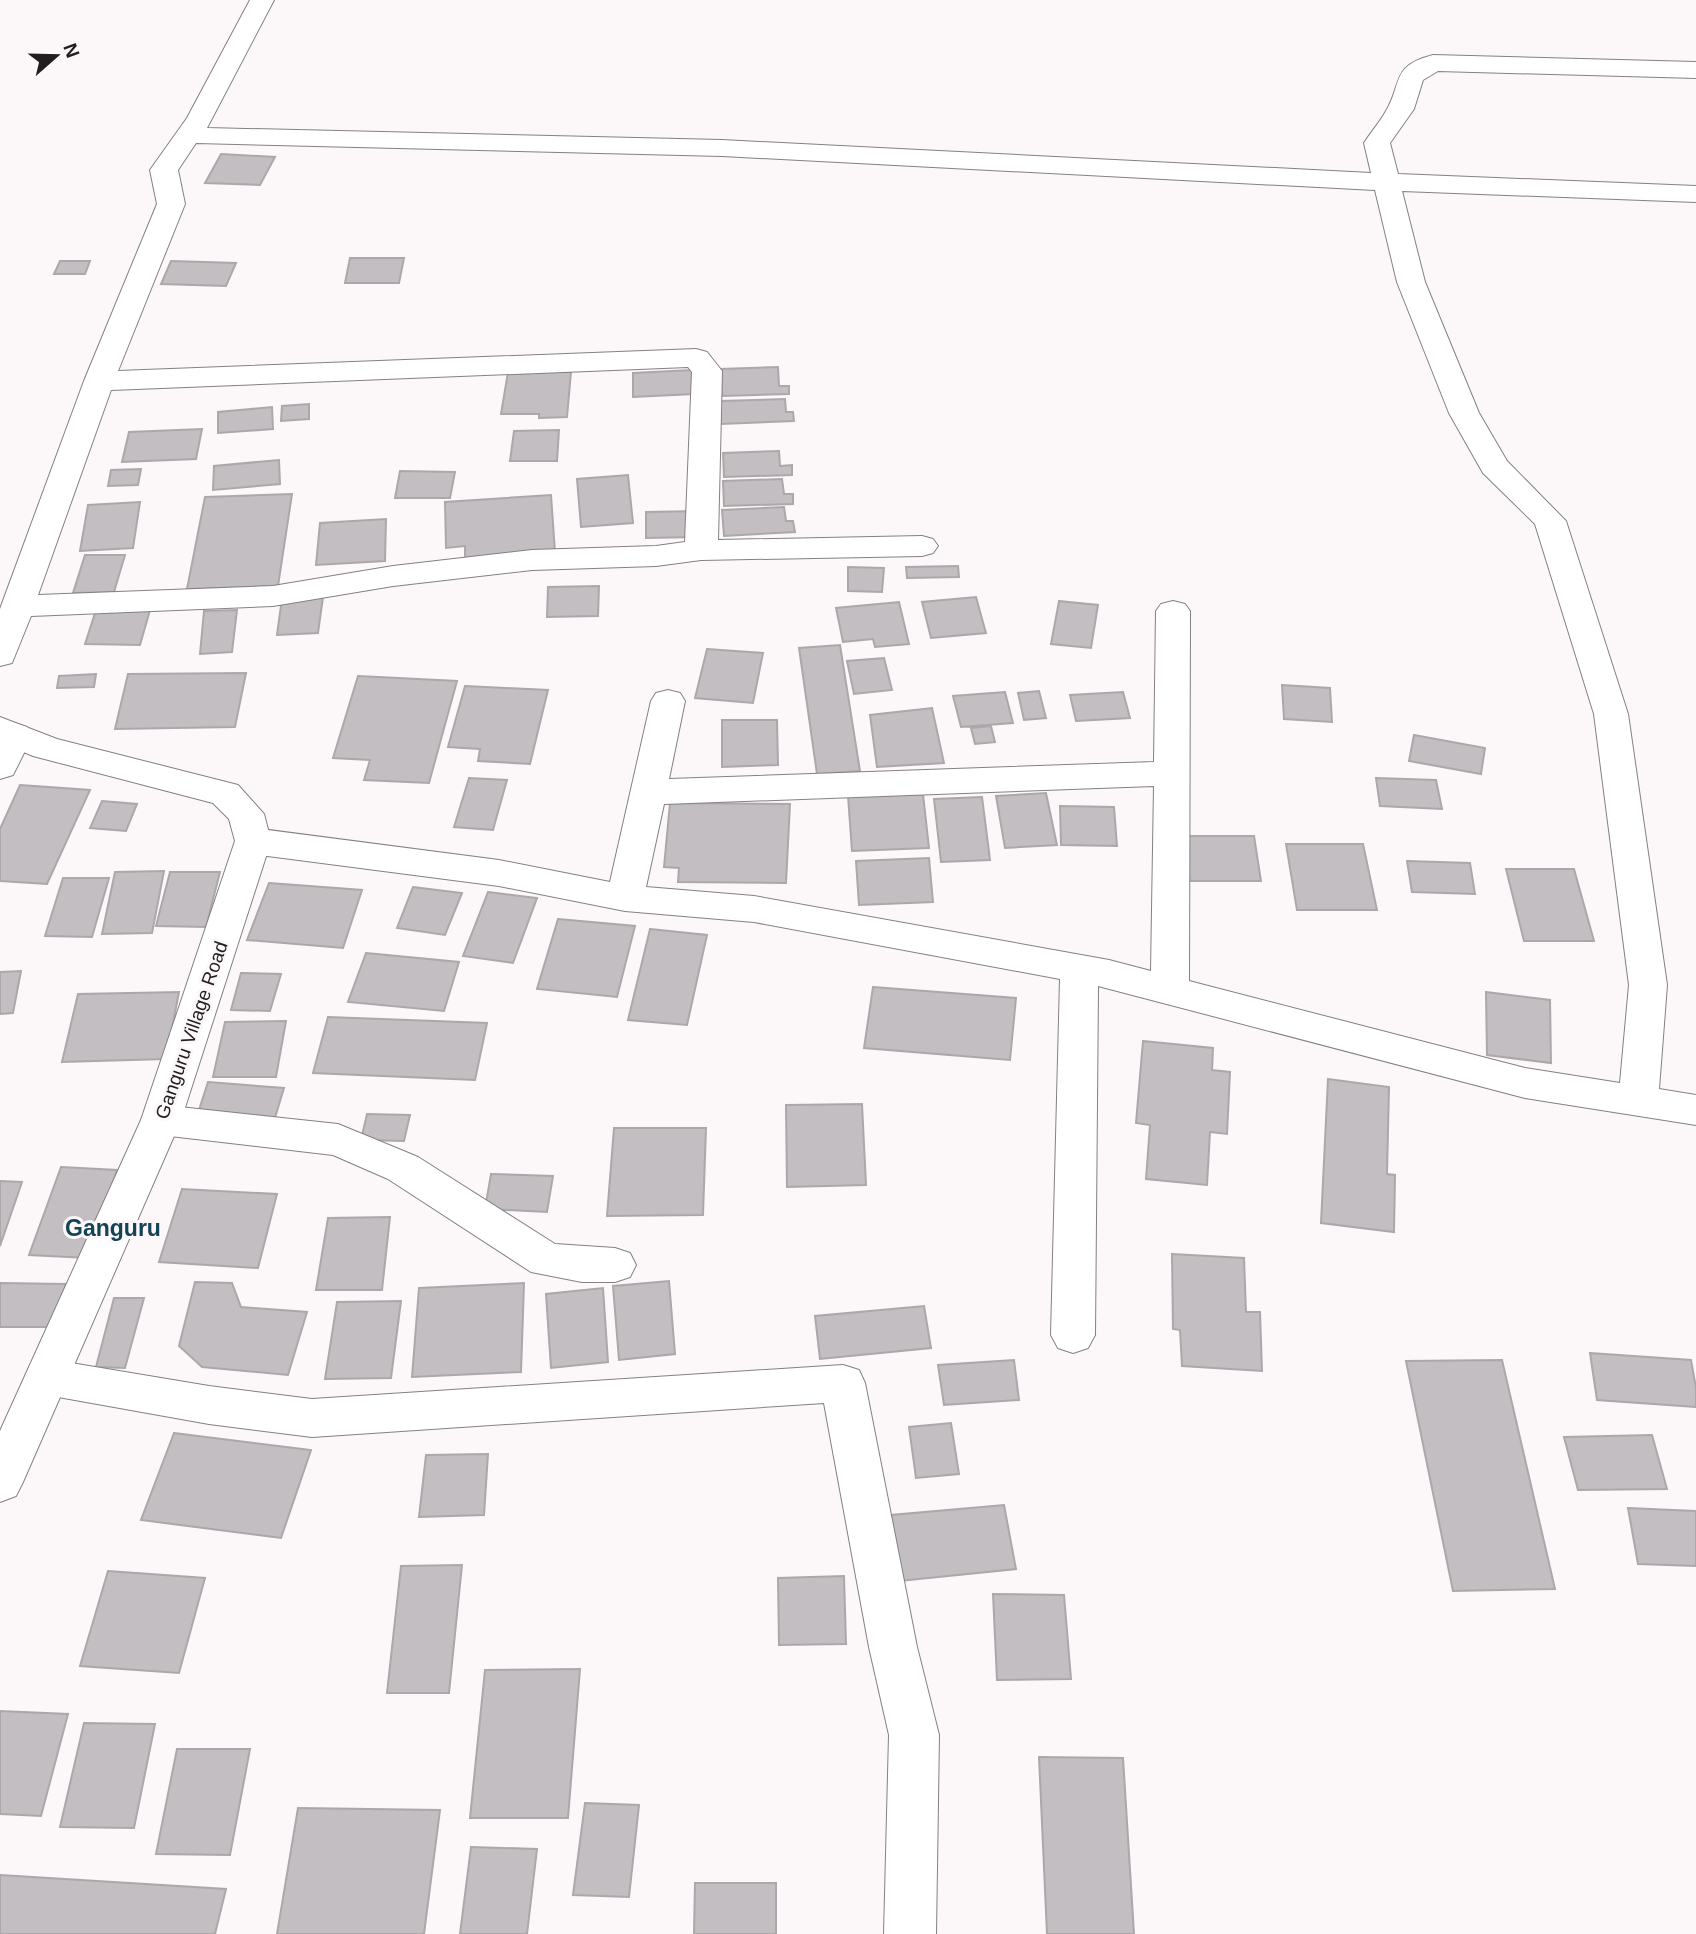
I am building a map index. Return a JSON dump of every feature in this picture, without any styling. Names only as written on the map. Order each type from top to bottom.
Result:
[{"type":"street","points":[[0,655],[99,381],[171,204],[164,170],[200,119],[262,0]]},
{"type":"street","points":[[1638,1102],[1648,985],[1611,714],[1550,521],[1494,466],[1464,413],[1411,282],[1377,143],[1401,109],[1411,76],[1433,63],[1696,70]]},
{"type":"street","points":[[187,135],[736,149],[1696,194]]},
{"type":"street","points":[[99,381],[695,358],[707,371],[701,550]]},
{"type":"street","points":[[18,606],[273,596],[393,576],[532,560],[656,556],[701,550],[922,546]]},
{"type":"street","points":[[1170,991],[1173,611]]},
{"type":"street","points":[[625,898],[668,701]]},
{"type":"street","points":[[5,744],[46,748],[225,794],[246,814],[253,841],[499,873],[625,898],[754,909],[1079,969],[1525,1083],[1696,1111]]},
{"type":"street","points":[[648,792],[1172,773]]},
{"type":"street","name":"Ganguru Village Road","points":[[0,1482],[161,1120],[253,841]]},
{"type":"street","points":[[1073,1335],[1079,969]]},
{"type":"street","points":[[161,1120],[338,1140],[403,1168],[545,1260],[582,1265],[615,1265]]},
{"type":"street","points":[[47,1377],[209,1405],[312,1418],[843,1383],[892,1647],[914,1734],[910,1934]]},
{"type":"building","points":[[221,154],[275,157],[260,185],[205,183]]},
{"type":"building","points":[[350,258],[404,258],[399,283],[345,283]]},
{"type":"building","points":[[60,261],[90,261],[85,274],[54,274]]},
{"type":"building","points":[[171,261],[236,263],[226,286],[161,284]]},
{"type":"building","points":[[778,367],[779,386],[789,386],[789,394],[722,396],[720,369]]},
{"type":"building","points":[[692,370],[694,394],[633,397],[633,373]]},
{"type":"building","points":[[508,372],[571,372],[567,417],[539,418],[539,414],[501,414]]},
{"type":"building","points":[[785,399],[786,412],[793,412],[794,421],[721,424],[719,401]]},
{"type":"building","points":[[309,404],[309,419],[281,421],[282,406]]},
{"type":"building","points":[[272,407],[273,429],[218,433],[218,412]]},
{"type":"building","points":[[202,429],[196,459],[122,462],[129,432]]},
{"type":"building","points":[[559,430],[557,461],[510,461],[514,431]]},
{"type":"building","points":[[779,451],[780,466],[792,465],[792,475],[724,477],[723,453]]},
{"type":"building","points":[[279,460],[280,484],[213,490],[214,466]]},
{"type":"building","points":[[141,469],[138,485],[108,486],[111,470]]},
{"type":"building","points":[[400,471],[455,472],[450,498],[395,498]]},
{"type":"building","points":[[628,475],[633,523],[581,527],[577,479]]},
{"type":"building","points":[[782,479],[784,494],[793,494],[793,504],[724,506],[723,481]]},
{"type":"building","points":[[292,494],[278,586],[187,589],[205,497]]},
{"type":"building","points":[[551,495],[555,552],[465,558],[465,546],[446,548],[445,502]]},
{"type":"building","points":[[140,502],[133,548],[80,551],[88,505]]},
{"type":"building","points":[[784,507],[786,521],[793,521],[795,532],[724,536],[722,510]]},
{"type":"building","points":[[699,511],[698,537],[646,538],[646,512]]},
{"type":"building","points":[[386,519],[385,561],[316,565],[320,523]]},
{"type":"building","points":[[85,555],[125,555],[114,592],[73,593]]},
{"type":"building","points":[[958,566],[959,577],[907,578],[906,567]]},
{"type":"building","points":[[848,567],[884,568],[882,592],[848,591]]},
{"type":"building","points":[[599,586],[598,616],[547,617],[548,587]]},
{"type":"building","points":[[323,597],[318,633],[277,635],[282,598]]},
{"type":"building","points":[[976,597],[986,633],[931,638],[922,602]]},
{"type":"building","points":[[1059,601],[1098,605],[1091,648],[1051,644]]},
{"type":"building","points":[[899,602],[909,644],[875,647],[873,639],[843,642],[836,608]]},
{"type":"building","points":[[96,610],[150,610],[140,645],[85,644]]},
{"type":"building","points":[[237,610],[232,652],[200,654],[204,611]]},
{"type":"building","points":[[840,645],[860,771],[817,774],[799,648]]},
{"type":"building","points":[[707,649],[763,653],[753,703],[695,698]]},
{"type":"building","points":[[884,658],[892,690],[854,694],[847,661]]},
{"type":"building","points":[[246,673],[235,727],[115,729],[128,674]]},
{"type":"building","points":[[96,674],[94,687],[57,688],[59,676]]},
{"type":"building","points":[[358,676],[457,681],[429,783],[364,780],[370,760],[333,758]]},
{"type":"building","points":[[1282,685],[1330,688],[1332,722],[1284,719]]},
{"type":"building","points":[[465,686],[548,690],[530,764],[478,761],[480,749],[448,747]]},
{"type":"building","points":[[1039,691],[1046,718],[1024,720],[1018,693]]},
{"type":"building","points":[[1005,692],[1013,723],[961,727],[953,696]]},
{"type":"building","points":[[1123,692],[1130,718],[1076,721],[1070,695]]},
{"type":"building","points":[[932,708],[944,763],[877,767],[870,715]]},
{"type":"building","points":[[722,720],[777,720],[778,765],[722,767]]},
{"type":"building","points":[[991,726],[995,742],[975,744],[971,728]]},
{"type":"building","points":[[1414,735],[1485,748],[1481,774],[1409,761]]},
{"type":"building","points":[[469,778],[507,780],[493,830],[454,827]]},
{"type":"building","points":[[1376,778],[1436,780],[1442,809],[1380,806]]},
{"type":"building","points":[[20,785],[90,790],[47,884],[0,881],[0,829]]},
{"type":"building","points":[[1046,793],[1057,845],[1005,848],[996,796]]},
{"type":"building","points":[[923,794],[929,848],[852,851],[848,796]]},
{"type":"building","points":[[982,797],[990,860],[941,862],[934,799]]},
{"type":"building","points":[[102,801],[137,804],[126,831],[90,828]]},
{"type":"building","points":[[670,803],[790,804],[786,883],[678,882],[679,868],[664,867]]},
{"type":"building","points":[[1060,806],[1114,807],[1117,846],[1061,845]]},
{"type":"building","points":[[1184,836],[1254,836],[1261,881],[1190,881]]},
{"type":"building","points":[[1286,844],[1363,844],[1377,910],[1297,910]]},
{"type":"building","points":[[929,858],[933,902],[859,905],[856,861]]},
{"type":"building","points":[[1407,861],[1470,863],[1475,894],[1412,892]]},
{"type":"building","points":[[1506,869],[1574,869],[1594,941],[1524,941]]},
{"type":"building","points":[[164,871],[152,933],[102,934],[115,872]]},
{"type":"building","points":[[170,872],[220,872],[206,927],[156,926]]},
{"type":"building","points":[[63,878],[109,878],[92,937],[45,936]]},
{"type":"building","points":[[269,883],[362,890],[343,948],[247,940]]},
{"type":"building","points":[[413,887],[462,893],[445,935],[397,928]]},
{"type":"building","points":[[488,892],[537,898],[513,963],[463,956]]},
{"type":"building","points":[[558,919],[635,926],[617,997],[537,989]]},
{"type":"building","points":[[650,929],[707,935],[687,1025],[628,1020]]},
{"type":"building","points":[[366,953],[459,962],[444,1011],[348,1002]]},
{"type":"building","points":[[21,971],[13,1013],[0,1014],[0,972]]},
{"type":"building","points":[[241,973],[281,974],[270,1011],[231,1010]]},
{"type":"building","points":[[873,987],[1016,998],[1010,1060],[864,1048]]},
{"type":"building","points":[[179,992],[166,1059],[62,1062],[78,994]]},
{"type":"building","points":[[1486,992],[1550,1000],[1551,1063],[1487,1055]]},
{"type":"building","points":[[328,1017],[487,1023],[475,1080],[313,1073]]},
{"type":"building","points":[[286,1021],[276,1077],[213,1077],[225,1022]]},
{"type":"building","points":[[1143,1041],[1213,1048],[1212,1070],[1230,1072],[1227,1134],[1210,1132],[1207,1185],[1146,1179],[1150,1125],[1136,1123]]},
{"type":"building","points":[[1328,1079],[1389,1087],[1387,1174],[1395,1175],[1394,1232],[1321,1223]]},
{"type":"building","points":[[208,1082],[284,1088],[274,1121],[197,1116]]},
{"type":"building","points":[[862,1104],[866,1185],[787,1187],[786,1105]]},
{"type":"building","points":[[367,1114],[410,1115],[404,1141],[361,1140]]},
{"type":"building","points":[[614,1128],[706,1128],[703,1215],[607,1216]]},
{"type":"building","points":[[61,1167],[117,1170],[88,1258],[29,1255]]},
{"type":"building","points":[[491,1174],[553,1176],[547,1212],[485,1209]]},
{"type":"building","points":[[0,1181],[22,1182],[0,1246]]},
{"type":"building","points":[[182,1189],[277,1194],[258,1268],[159,1262]]},
{"type":"building","points":[[390,1217],[382,1290],[316,1290],[328,1218]]},
{"type":"building","points":[[1172,1254],[1244,1258],[1246,1312],[1260,1312],[1262,1371],[1182,1366],[1180,1330],[1173,1329]]},
{"type":"building","points":[[669,1281],[675,1354],[619,1360],[613,1286]]},
{"type":"building","points":[[195,1282],[232,1283],[241,1307],[307,1312],[288,1375],[202,1367],[179,1346]]},
{"type":"building","points":[[0,1283],[66,1284],[53,1327],[0,1327]]},
{"type":"building","points":[[524,1283],[521,1372],[412,1377],[419,1288]]},
{"type":"building","points":[[603,1288],[608,1362],[551,1368],[546,1294]]},
{"type":"building","points":[[114,1298],[144,1298],[125,1368],[96,1367]]},
{"type":"building","points":[[401,1301],[391,1378],[325,1379],[337,1302]]},
{"type":"building","points":[[924,1306],[931,1348],[820,1359],[815,1316]]},
{"type":"building","points":[[1590,1353],[1691,1360],[1696,1407],[1597,1400]]},
{"type":"building","points":[[1014,1360],[1019,1400],[944,1405],[938,1365]]},
{"type":"building","points":[[1502,1360],[1555,1589],[1453,1591],[1406,1361]]},
{"type":"building","points":[[951,1423],[959,1474],[916,1478],[909,1427]]},
{"type":"building","points":[[174,1433],[311,1450],[281,1538],[141,1520]]},
{"type":"building","points":[[1652,1435],[1667,1489],[1578,1490],[1564,1437]]},
{"type":"building","points":[[488,1454],[484,1515],[419,1517],[426,1455]]},
{"type":"building","points":[[1004,1505],[1016,1569],[900,1581],[891,1515]]},
{"type":"building","points":[[1628,1508],[1696,1511],[1696,1566],[1638,1564]]},
{"type":"building","points":[[462,1565],[449,1693],[387,1693],[401,1566]]},
{"type":"building","points":[[108,1571],[205,1578],[179,1673],[80,1666]]},
{"type":"building","points":[[844,1576],[846,1644],[779,1645],[778,1578]]},
{"type":"building","points":[[993,1594],[1064,1595],[1071,1679],[997,1680]]},
{"type":"building","points":[[580,1669],[568,1818],[470,1818],[485,1670]]},
{"type":"building","points":[[0,1711],[68,1714],[41,1816],[0,1814]]},
{"type":"building","points":[[84,1723],[155,1724],[134,1828],[60,1827]]},
{"type":"building","points":[[177,1749],[250,1749],[230,1855],[156,1854]]},
{"type":"building","points":[[1039,1757],[1123,1758],[1134,1934],[1047,1934]]},
{"type":"building","points":[[585,1803],[639,1805],[629,1897],[573,1895]]},
{"type":"building","points":[[298,1808],[440,1810],[424,1934],[277,1934]]},
{"type":"building","points":[[471,1847],[537,1849],[527,1934],[460,1934]]},
{"type":"building","points":[[0,1875],[226,1889],[215,1934],[0,1934]]},
{"type":"building","points":[[695,1883],[776,1883],[776,1934],[694,1934]]},
{"type":"district","name":"Ganguru","points":[[113,1228]]}]
